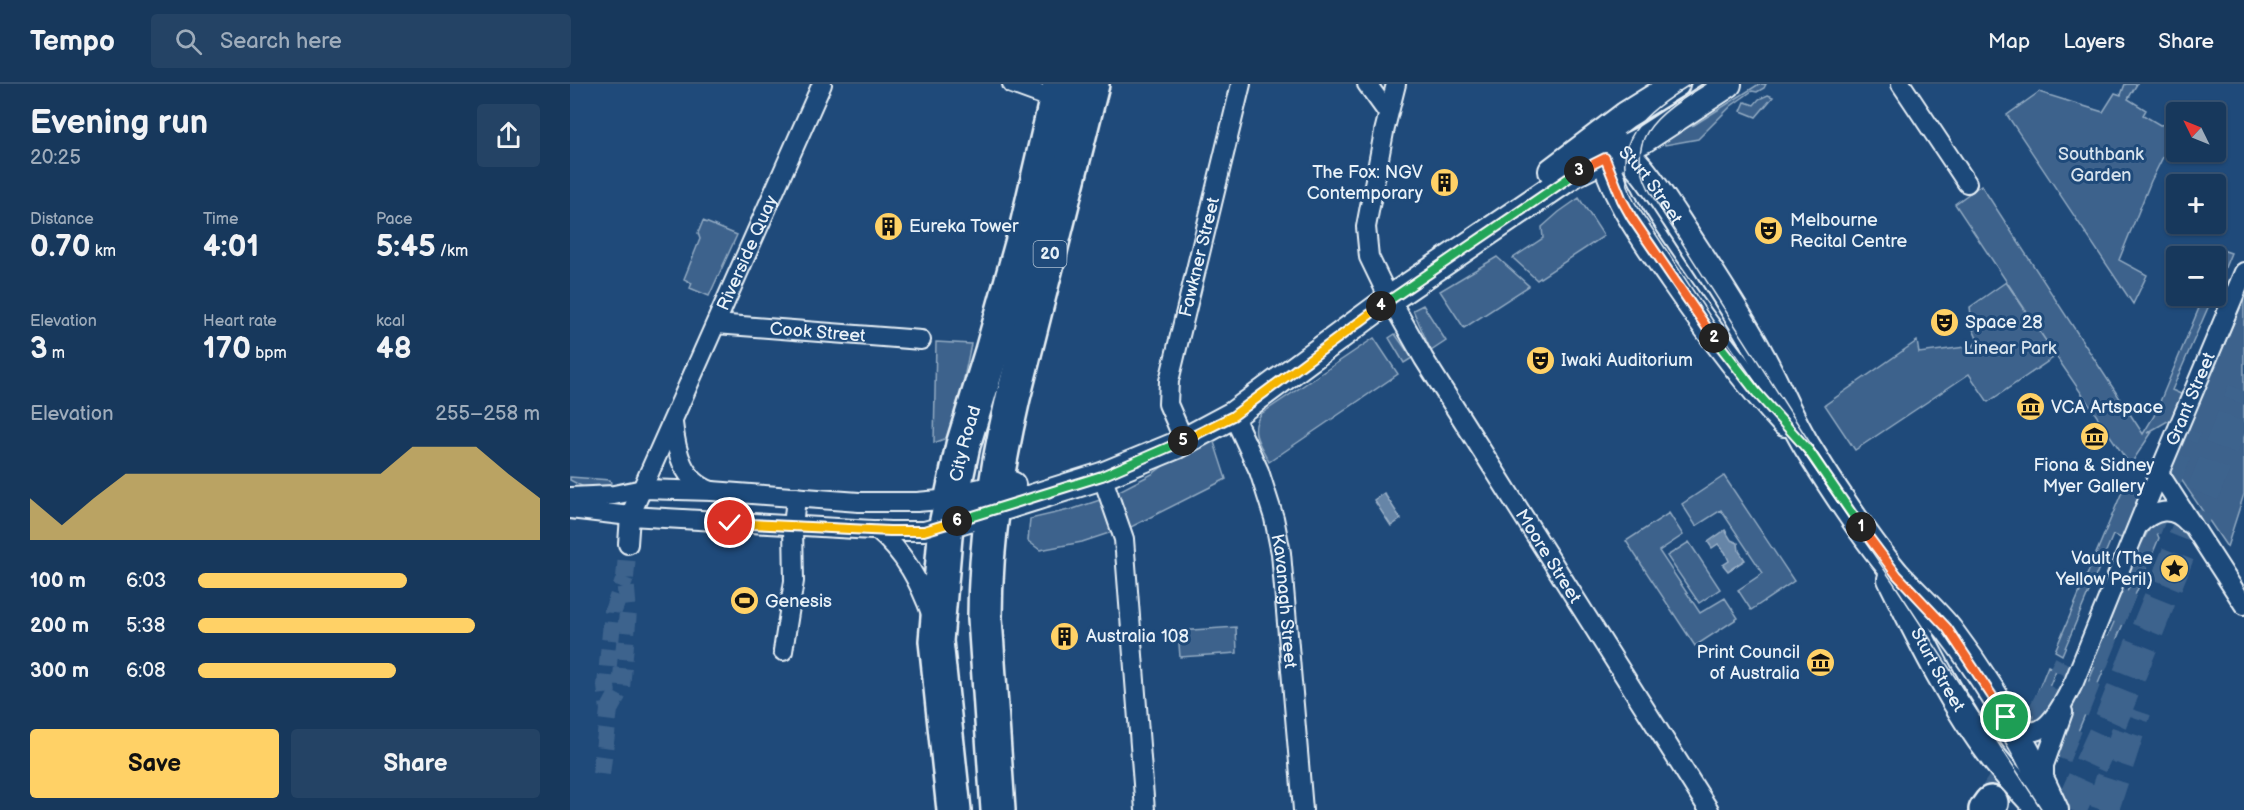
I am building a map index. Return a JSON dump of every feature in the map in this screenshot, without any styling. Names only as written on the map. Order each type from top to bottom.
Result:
[{"type":"highway","name":"City Road","points":[[998,810],[985,618],[985,582],[993,499],[1075,93]]},
{"type":"highway","name":"City Road","points":[[954,810],[936,628],[948,512],[963,445],[993,351],[1024,238],[1075,93]]},
{"type":"main road","points":[[1609,147],[1626,115],[1676,84]]},
{"type":"main road","points":[[1654,186],[1647,174],[1644,157],[1647,142],[1656,132],[1728,84]]},
{"type":"main road","points":[[993,499],[1102,476],[1175,446],[1387,294],[1609,147],[1656,132]]},
{"type":"main road","name":"Sturt Street","points":[[1609,147],[1654,186],[1740,318],[1809,451],[1875,547],[1897,575],[1947,628],[2006,717],[2042,798]]},
{"type":"main road","name":"Sturt Street","points":[[1609,147],[1622,200],[1632,218],[1707,328],[1756,392],[1809,451]]},
{"type":"main road","points":[[948,512],[1101,462],[1229,409]]},
{"type":"main road","name":"Sturt Street","points":[[1875,547],[1915,630],[1994,758],[2055,810]]},
{"type":"street","name":"Riverside Quay","points":[[630,516],[822,84]]},
{"type":"street","points":[[1012,84],[1075,93]]},
{"type":"street","name":"Fawkner Street","points":[[1179,429],[1168,404],[1169,381],[1241,84]]},
{"type":"street","points":[[1367,84],[1388,113]]},
{"type":"street","points":[[1387,294],[1369,256],[1366,227],[1388,113],[1396,84]]},
{"type":"street","points":[[1901,84],[1967,183]]},
{"type":"street","name":"Grant Street","points":[[2042,798],[2044,765],[2074,682],[2244,272]]},
{"type":"street","name":"Moore Street","points":[[1387,294],[1425,361],[1709,810]]},
{"type":"street","name":"Cook Street","points":[[716,324],[921,340]]},
{"type":"street","name":"Kavanagh Street","points":[[1229,409],[1259,471],[1274,518],[1281,553],[1303,810]]},
{"type":"street","points":[[673,422],[676,449],[682,464],[696,483],[712,491]]},
{"type":"street","points":[[2159,473],[2244,605]]},
{"type":"street","points":[[1102,476],[1124,539],[1145,810]]},
{"type":"street","points":[[570,496],[614,495],[643,489],[712,491],[870,502],[917,502],[948,512]]},
{"type":"street","points":[[783,651],[794,581],[793,527],[796,497]]},
{"type":"street","points":[[570,509],[630,516],[877,531],[924,531],[948,512]]},
{"type":"street","points":[[2139,525],[2149,516],[2167,511],[2183,517],[2196,530]]},
{"type":"street","points":[[628,544],[630,516]]},
{"type":"street","points":[[877,531],[895,547],[909,566],[921,587],[936,628]]},
{"type":"street","name":"Grant Street","points":[[2006,717],[2016,727],[2023,730],[2035,730],[2047,725],[2058,713],[2074,682]]},
{"type":"green space","points":[[1759,84],[1766,84],[1764,88],[1757,92],[1752,91],[1731,106],[1698,139],[1665,145],[1664,142],[1682,128],[1694,125]]},
{"type":"green space","name":"Southbank Garden","points":[[2125,84],[2137,84],[2128,99],[2146,110],[2143,115],[2160,125],[2166,124],[2166,151],[2151,181],[2119,260],[2147,275],[2133,304],[2007,115],[2039,92],[2103,112],[2115,93],[2121,95]]},
{"type":"green space","points":[[1768,95],[1773,97],[1756,117],[1741,111],[1745,102],[1754,105],[1759,99]]},
{"type":"green space","name":"Linear Park","points":[[1981,185],[2143,434],[2154,416],[2200,306],[2209,306],[2172,390],[2183,395],[2173,418],[2147,433],[2152,432],[2130,465],[2056,356],[1988,402],[1969,374],[1855,450],[1825,405],[1917,341],[1919,353],[1973,346],[1978,341],[1973,329],[1970,307],[2006,282],[2048,344],[1955,204]]},
{"type":"green space","points":[[1579,198],[1604,236],[1537,280],[1513,258],[1543,238],[1542,227]]},
{"type":"green space","points":[[703,221],[737,235],[709,296],[690,288],[692,283],[684,279],[700,239],[698,233]]},
{"type":"green space","points":[[2226,251],[2231,253],[2226,265]]},
{"type":"green space","points":[[1497,257],[1529,286],[1464,328],[1440,291]]},
{"type":"green space","points":[[2244,299],[2244,494],[2227,547],[2172,466]]},
{"type":"green space","points":[[1423,305],[1446,341],[1431,351],[1413,310]]},
{"type":"green space","points":[[1395,334],[1412,358],[1404,363],[1389,338]]},
{"type":"green space","points":[[1374,338],[1398,374],[1269,462],[1256,433],[1257,421],[1261,414]]},
{"type":"green space","points":[[936,342],[971,344],[952,436],[934,443]]},
{"type":"green space","points":[[1213,439],[1226,479],[1129,528],[1115,493],[1152,474],[1188,448]]},
{"type":"green space","points":[[1724,476],[1794,581],[1751,610],[1738,590],[1763,573],[1721,510],[1696,526],[1682,504]]},
{"type":"green space","points":[[570,477],[610,480],[611,483],[607,490],[589,490],[570,480]]},
{"type":"green space","points":[[2127,480],[2138,497],[2137,508],[2124,539],[2113,535],[2062,655],[2055,651]]},
{"type":"green space","points":[[1100,500],[1112,532],[1082,542],[1040,550],[1028,541],[1030,519]]},
{"type":"green space","points":[[1669,513],[1683,535],[1659,551],[1700,613],[1725,598],[1738,618],[1695,646],[1626,541]]},
{"type":"green space","points":[[2151,526],[2154,526],[2159,538],[2071,748],[2054,750],[2071,708],[2080,701],[2142,557],[2140,546]]},
{"type":"green space","points":[[1689,542],[1720,589],[1699,603],[1667,556]]},
{"type":"green space","points":[[1236,627],[1237,653],[1180,657],[1178,631]]},
{"type":"green space","points":[[2048,666],[2056,670],[2045,697],[2055,702],[2052,712],[2033,724],[2032,706]]},
{"type":"shaded area","points":[[1384,493],[1401,519],[1391,526],[1374,500]]},
{"type":"shaded area","points":[[1725,530],[1731,540],[1738,543],[1739,551],[1745,560],[1728,571],[1723,565],[1729,561],[1725,552],[1718,544],[1712,548],[1708,542]]},
{"type":"tunnel","points":[[2070,810],[2111,720],[2244,391]]},
{"type":"tunnel","points":[[2054,756],[2185,428]]},
{"type":"tunnel","points":[[609,710],[621,688],[628,612],[625,578],[628,544]]},
{"type":"tunnel","points":[[601,774],[609,710],[606,686],[613,611],[625,578]]},
{"type":"tunnel","points":[[1991,803],[2022,755],[2070,665]]},
{"type":"tunnel","points":[[2102,810],[2135,710]]},
{"type":"tram line","points":[[1691,84],[1645,118],[1628,145],[1625,161],[1627,180],[1634,201],[1715,324],[1893,582],[2042,810]]},
{"type":"tram line","points":[[1706,84],[1672,107],[1648,131],[1641,146],[1640,162],[1645,180],[1656,202],[1828,471]]},
{"type":"place","name":"The Fox: NGV Contemporary","points":[[1444,182]]},
{"type":"place","name":"Eureka Tower","points":[[888,226]]},
{"type":"place","name":"Melbourne Recital Centre","points":[[1769,230]]},
{"type":"place","name":"Space 28","points":[[1944,322]]},
{"type":"place","name":"Iwaki Auditorium","points":[[1540,360]]},
{"type":"place","name":"VCA Artspace","points":[[2030,407]]},
{"type":"place","name":"Fiona & Sidney Myer Gallery","points":[[2094,436]]},
{"type":"place","name":"Vault (The Yellow Peril)","points":[[2174,568]]},
{"type":"place","name":"Genesis","points":[[744,601]]},
{"type":"place","name":"Australia 108","points":[[1065,636]]},
{"type":"place","name":"Print Council of Australia","points":[[1821,662]]},
{"type":"route","points":[[730,523],[924,531],[1102,476],[1175,446],[1233,416],[1390,299],[1575,173],[1605,158],[1632,218],[1713,337],[1746,381],[1809,451],[1897,575],[1937,615],[1954,637],[2006,717]]}]
